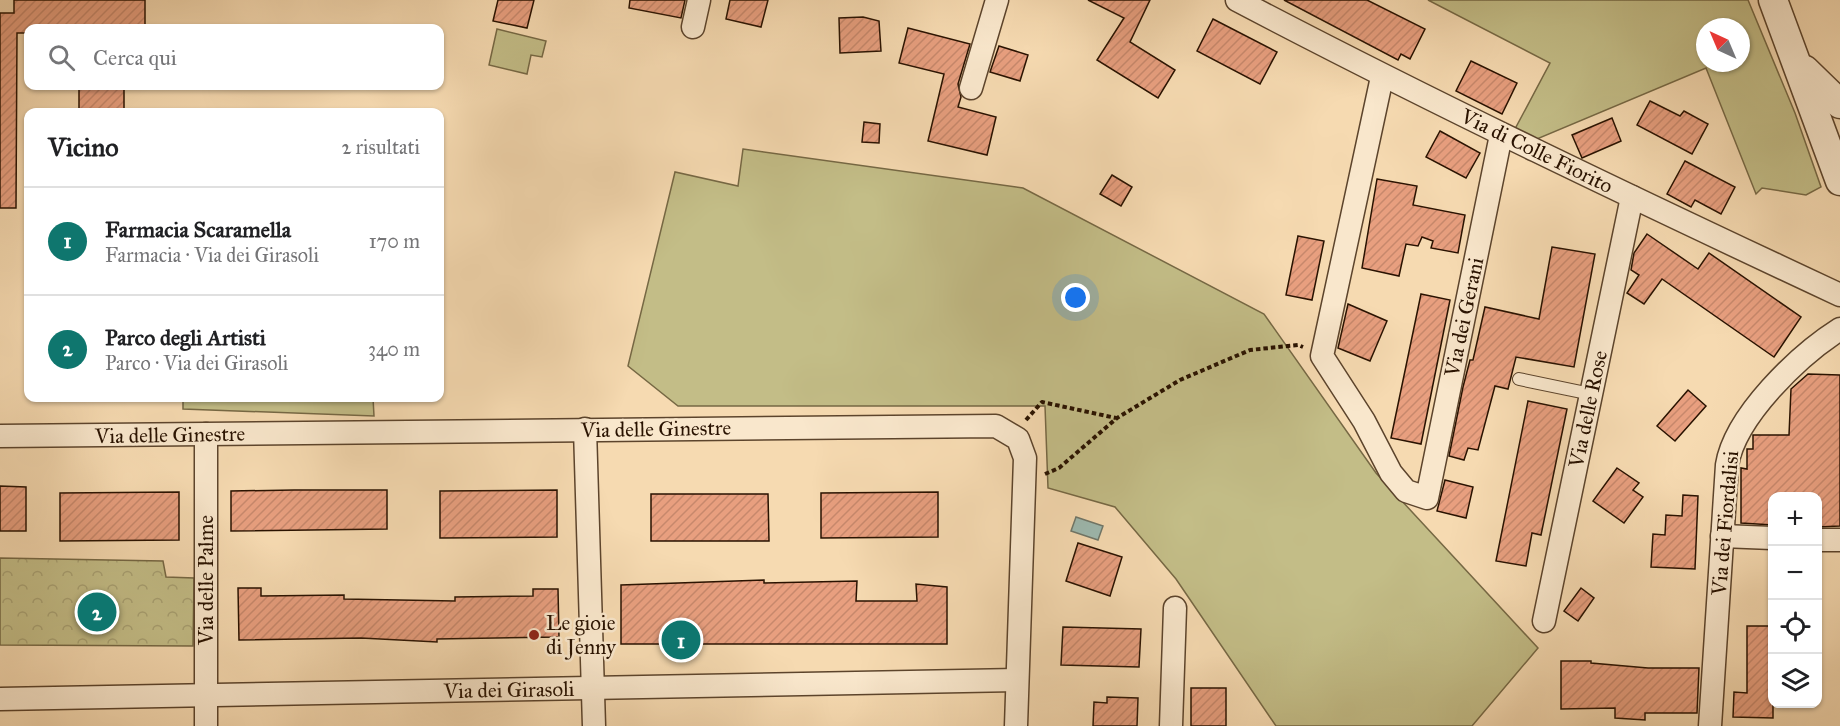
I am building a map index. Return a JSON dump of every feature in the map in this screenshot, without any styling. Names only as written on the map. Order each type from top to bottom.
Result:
[{"type":"street","points":[[693,27],[699,0]]},
{"type":"street","points":[[971,88],[997,0]]},
{"type":"street","name":"Via di Colle Fiorito","points":[[1237,0],[1501,135],[1840,295]]},
{"type":"street","points":[[1773,0],[1840,181]]},
{"type":"street","points":[[1797,62],[1819,87],[1840,104]]},
{"type":"street","points":[[1322,356],[1382,76]]},
{"type":"street","name":"Via dei Gerani","points":[[1322,356],[1359,412],[1391,473],[1406,491],[1427,498],[1501,135]]},
{"type":"street","name":"Via delle Rose","points":[[1544,621],[1632,197]]},
{"type":"street","name":"Via dei Fiordalisi","points":[[1710,726],[1727,465],[1731,446],[1738,430],[1787,373],[1816,346],[1840,329]]},
{"type":"street","name":"Via delle Ginestre","points":[[0,436],[990,425],[1014,434]]},
{"type":"street","points":[[585,429],[594,726]]},
{"type":"street","points":[[1014,434],[1025,450],[1016,726]]},
{"type":"street","name":"Via delle Palme","points":[[206,435],[206,726]]},
{"type":"street","points":[[1722,536],[1768,538]]},
{"type":"street","points":[[1822,540],[1840,540]]},
{"type":"street","points":[[1171,726],[1175,608]]},
{"type":"street","name":"Via dei Girasoli","points":[[0,699],[1017,680]]},
{"type":"lane","points":[[1519,379],[1591,394]]},
{"type":"path","points":[[1024,482],[1059,468],[1117,418],[1180,380],[1250,350],[1298,345],[1322,356]]},
{"type":"path","points":[[1014,434],[1042,402],[1117,418]]},
{"type":"green space","points":[[1428,0],[1748,0],[1795,113],[1821,187],[1806,195],[1762,188],[1756,194],[1708,72],[1750,72],[1750,18],[1696,18],[1696,72],[1537,139],[1515,129],[1550,63]]},
{"type":"green space","points":[[497,29],[546,41],[542,57],[531,55],[527,74],[489,65]]},
{"type":"green space","points":[[743,149],[1023,188],[1264,314],[1376,473],[1538,648],[1472,726],[1276,726],[1176,579],[1115,507],[1048,488],[1045,406],[678,406],[628,366],[675,172],[738,186]]},
{"type":"green space","points":[[183,402],[373,402],[374,416],[183,409]]},
{"type":"green space","points":[[0,558],[163,561],[166,577],[194,578],[193,646],[0,645]]},
{"type":"water","points":[[1076,517],[1103,526],[1098,540],[1071,531]]},
{"type":"building","points":[[14,0],[145,0],[145,24],[24,24],[24,33],[17,33],[16,208],[0,208],[0,13],[14,13]]},
{"type":"building","points":[[498,0],[534,0],[527,28],[493,21]]},
{"type":"building","points":[[630,0],[685,0],[681,18],[629,8]]},
{"type":"building","points":[[730,0],[768,0],[761,27],[726,19]]},
{"type":"building","points":[[1088,0],[1150,0],[1130,42],[1175,70],[1158,98],[1097,60],[1124,18]]},
{"type":"building","points":[[1284,0],[1367,0],[1425,29],[1410,59],[1401,54],[1398,60]]},
{"type":"building","points":[[863,17],[879,21],[881,51],[840,53],[839,18]]},
{"type":"building","points":[[1213,19],[1277,52],[1260,84],[1197,51]]},
{"type":"building","points":[[908,28],[970,44],[958,84],[961,97],[958,107],[996,117],[987,155],[928,141],[944,74],[899,63]]},
{"type":"building","points":[[999,46],[1028,55],[1020,81],[990,72]]},
{"type":"building","points":[[1471,61],[1517,83],[1502,114],[1456,91]]},
{"type":"building","points":[[79,90],[124,90],[124,108],[79,108]]},
{"type":"building","points":[[1650,101],[1680,116],[1684,111],[1708,124],[1692,154],[1637,125]]},
{"type":"building","points":[[1612,118],[1621,141],[1582,158],[1572,135]]},
{"type":"building","points":[[864,122],[880,124],[879,143],[862,142]]},
{"type":"building","points":[[1440,131],[1480,153],[1466,178],[1426,157]]},
{"type":"building","points":[[1685,161],[1735,187],[1721,214],[1695,200],[1691,207],[1667,194]]},
{"type":"building","points":[[1112,175],[1132,187],[1121,206],[1100,194]]},
{"type":"building","points":[[1377,179],[1417,186],[1413,205],[1465,215],[1458,253],[1431,248],[1433,241],[1422,237],[1418,246],[1406,244],[1399,276],[1362,268]]},
{"type":"building","points":[[1647,234],[1698,269],[1709,253],[1801,317],[1774,357],[1662,279],[1644,304],[1627,293],[1639,275],[1631,270],[1634,253]]},
{"type":"building","points":[[1298,236],[1324,241],[1312,300],[1286,295]]},
{"type":"building","points":[[1552,247],[1595,254],[1574,367],[1516,357],[1508,389],[1495,386],[1478,450],[1468,448],[1464,460],[1449,456],[1463,387],[1470,360],[1473,360],[1485,307],[1539,319]]},
{"type":"building","points":[[1421,294],[1450,300],[1421,444],[1391,438]]},
{"type":"building","points":[[1348,304],[1387,321],[1370,361],[1338,348]]},
{"type":"building","points":[[1808,374],[1840,375],[1840,526],[1822,527],[1822,492],[1768,492],[1768,525],[1741,523],[1741,468],[1747,469],[1747,449],[1753,449],[1753,435],[1789,435],[1791,389]]},
{"type":"building","points":[[1688,390],[1706,406],[1675,441],[1657,426]]},
{"type":"building","points":[[1528,401],[1567,409],[1541,535],[1532,533],[1526,566],[1496,561]]},
{"type":"building","points":[[1617,468],[1639,483],[1633,490],[1643,497],[1624,523],[1593,501]]},
{"type":"building","points":[[1445,480],[1473,487],[1466,518],[1437,511]]},
{"type":"building","points":[[0,486],[26,487],[26,531],[0,531]]},
{"type":"building","points":[[387,490],[387,529],[231,531],[231,491]]},
{"type":"building","points":[[557,490],[557,537],[440,538],[440,491]]},
{"type":"building","points":[[179,492],[179,540],[60,541],[60,493]]},
{"type":"building","points":[[938,492],[938,537],[821,538],[821,493]]},
{"type":"building","points":[[651,494],[768,494],[769,541],[651,541]]},
{"type":"building","points":[[1683,495],[1698,496],[1695,569],[1651,567],[1653,534],[1665,535],[1666,515],[1682,516]]},
{"type":"building","points":[[1078,543],[1122,557],[1110,596],[1066,581]]},
{"type":"building","points":[[764,580],[764,583],[857,581],[856,601],[917,601],[916,584],[947,587],[947,644],[621,644],[621,585]]},
{"type":"building","points":[[238,588],[261,588],[261,596],[344,595],[344,599],[455,601],[455,597],[533,596],[533,589],[558,589],[559,637],[437,639],[437,642],[361,638],[239,640]]},
{"type":"building","points":[[1581,588],[1594,598],[1578,621],[1564,611]]},
{"type":"building","points":[[1747,626],[1768,626],[1768,708],[1773,708],[1773,718],[1733,717],[1734,692],[1747,693]]},
{"type":"building","points":[[1063,627],[1141,629],[1139,667],[1061,665]]},
{"type":"building","points":[[1561,661],[1591,661],[1591,663],[1648,668],[1699,668],[1697,713],[1645,713],[1645,720],[1615,718],[1615,708],[1561,709]]},
{"type":"building","points":[[1191,688],[1226,688],[1226,726],[1191,726]]},
{"type":"building","points":[[1107,697],[1138,698],[1137,726],[1093,726],[1094,702],[1107,703]]},
{"type":"place","name":"Parco degli Artisti","points":[[97,612]]},
{"type":"place","name":"Le gioie di Jenny","points":[[534,635]]},
{"type":"place","name":"Farmacia Scaramella","points":[[681,640]]}]
